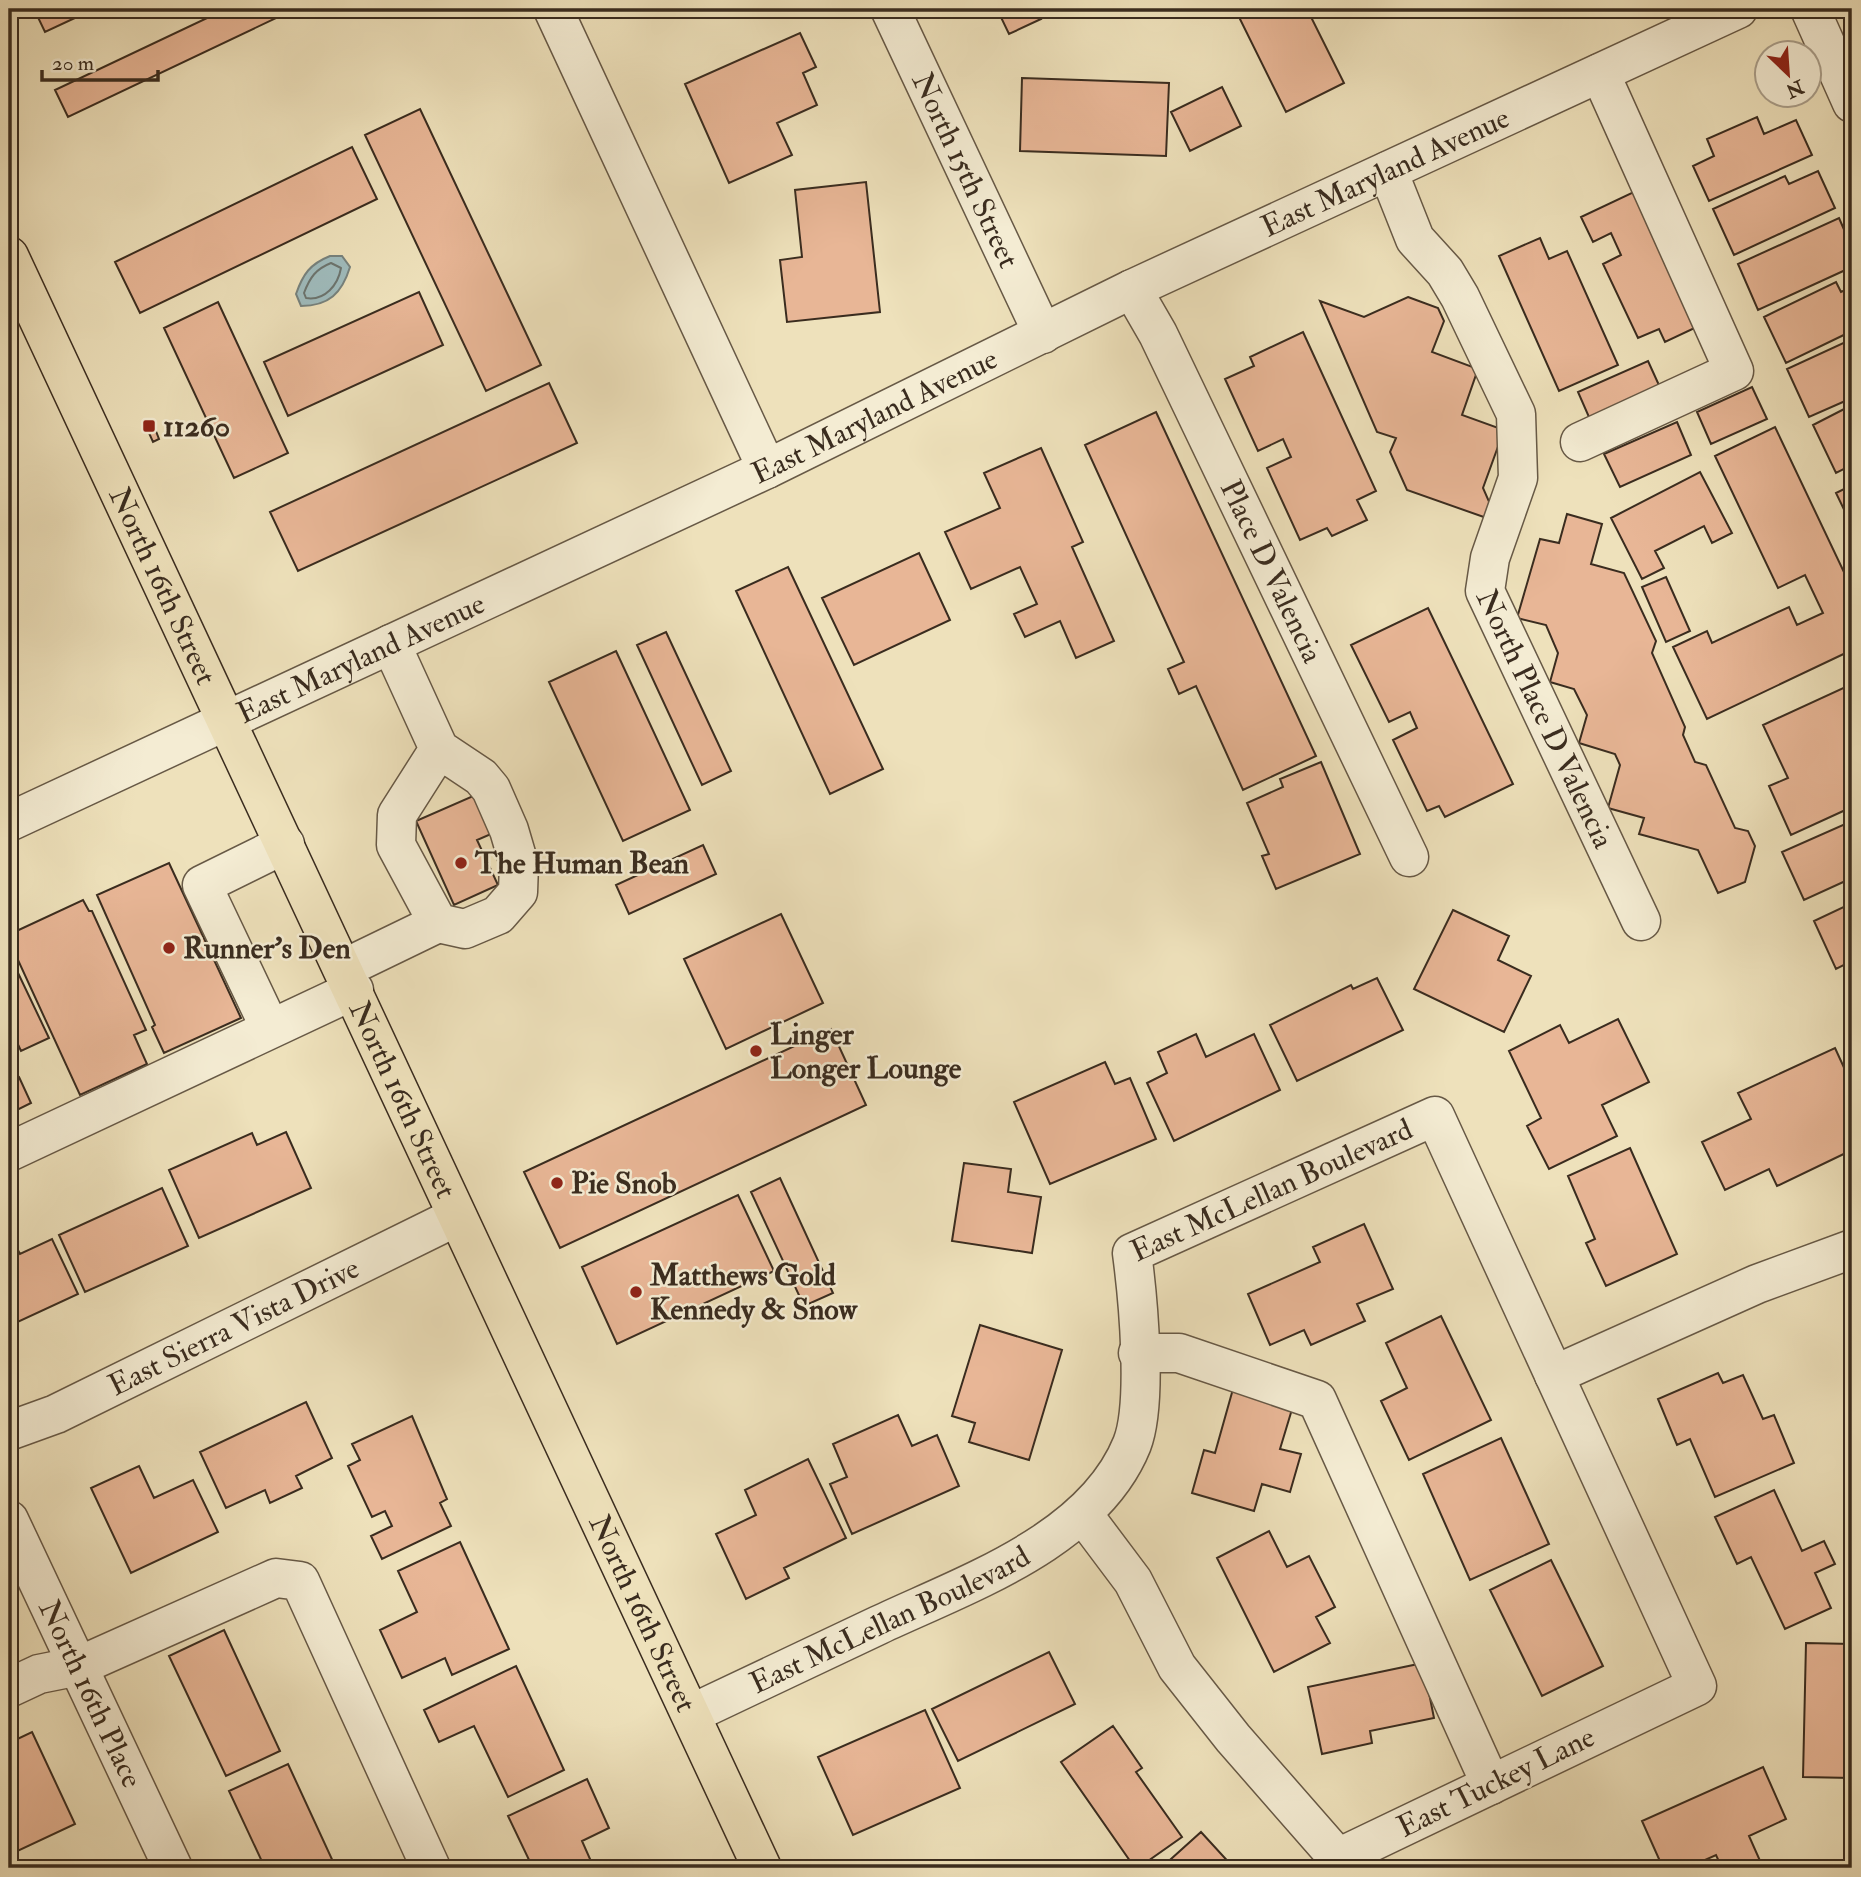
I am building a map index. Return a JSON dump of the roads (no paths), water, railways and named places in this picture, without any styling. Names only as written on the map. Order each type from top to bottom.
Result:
[{"type":"main road","name":"North 16th Street","points":[[9,256],[762,1868]]},
{"type":"street","points":[[553,9],[767,470]]},
{"type":"street","name":"North 15th Street","points":[[890,9],[1043,334]]},
{"type":"street","name":"East Maryland Avenue","points":[[9,822],[226,718],[767,470],[1132,289],[1738,9]]},
{"type":"street","points":[[1810,9],[1852,103]]},
{"type":"street","points":[[1580,442],[1734,371],[1600,73]]},
{"type":"street","name":"North Place D Valencia","points":[[1388,171],[1415,239],[1444,272],[1460,297],[1516,414],[1518,478],[1490,558],[1485,591],[1641,922]]},
{"type":"street","name":"Place D Valencia","points":[[1132,289],[1158,334],[1409,857]]},
{"type":"street","points":[[9,1152],[270,1028],[438,923],[465,929],[498,915],[518,892],[519,864],[509,830],[491,789],[481,777],[439,749],[391,644]]},
{"type":"street","points":[[438,923],[396,845],[397,815],[439,749]]},
{"type":"street","points":[[270,1028],[202,886],[285,844]]},
{"type":"street","name":"East McLellan Boulevard","points":[[691,1714],[1021,1559],[1082,1513],[1115,1478],[1133,1441],[1140,1388],[1138,1297],[1132,1253],[1435,1116],[1554,1375]]},
{"type":"street","name":"East Sierra Vista Drive","points":[[9,1431],[56,1414],[456,1216]]},
{"type":"street","points":[[1554,1375],[1758,1284],[1852,1249]]},
{"type":"street","points":[[1139,1353],[1179,1353],[1317,1400],[1491,1785]]},
{"type":"street","name":"East Tuckey Lane","points":[[1082,1513],[1133,1581],[1177,1667],[1233,1738],[1338,1858],[1697,1686],[1554,1375]]},
{"type":"street","name":"North 16th Place","points":[[9,1520],[171,1868]]},
{"type":"street","points":[[9,1688],[39,1674],[79,1666],[276,1578],[300,1581],[431,1868]]},
{"type":"water","points":[[330,256],[342,256],[350,267],[343,284],[327,301],[301,306],[296,294],[301,281],[312,266]]},
{"type":"place","name":"11260","points":[[149,426]]},
{"type":"place","name":"The Human Bean","points":[[461,863]]},
{"type":"place","name":"Runner's Den","points":[[169,948]]},
{"type":"place","name":"Linger Longer Lounge","points":[[756,1051]]},
{"type":"place","name":"Pie Snob","points":[[557,1183]]},
{"type":"place","name":"Matthews Gold Kennedy & Snow","points":[[636,1292]]}]
